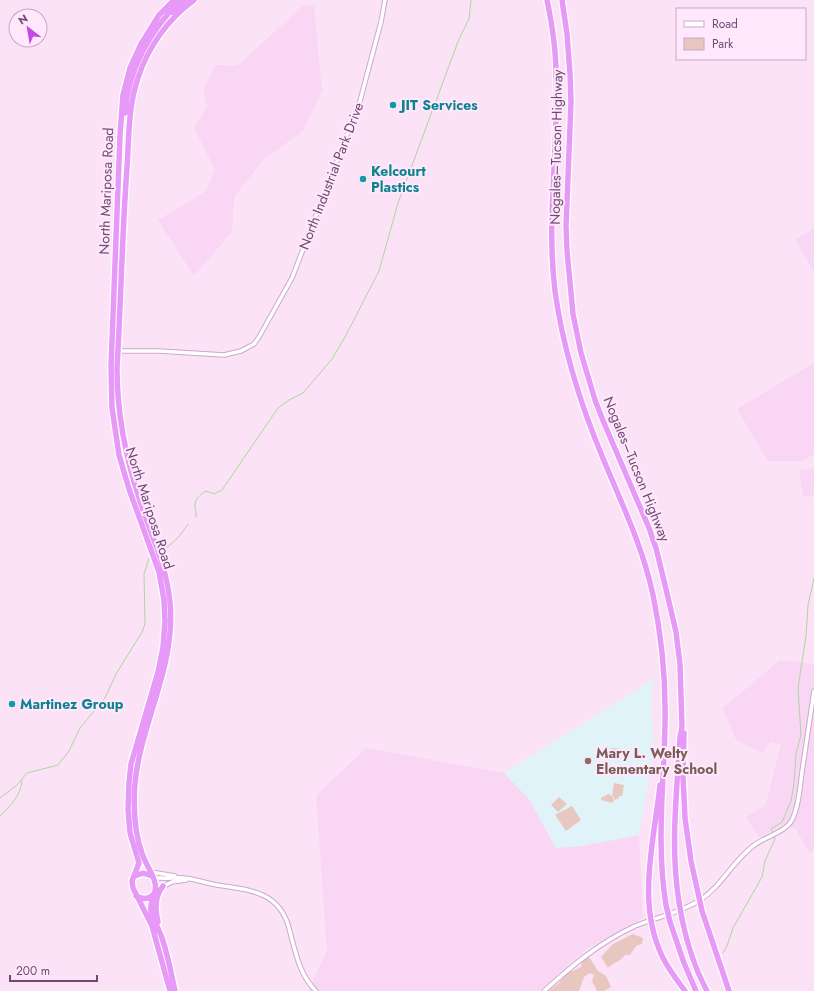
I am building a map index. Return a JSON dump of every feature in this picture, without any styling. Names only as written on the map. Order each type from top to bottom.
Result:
[{"type":"highway","name":"North Mariposa Road","points":[[174,0],[159,15],[146,34],[135,56],[124,90],[120,117],[111,366],[115,402],[116,439],[123,471],[129,491],[159,554],[163,566],[170,602],[170,633],[164,668],[138,763],[134,805],[137,837],[156,887],[151,904],[151,911],[162,939],[175,991]]},
{"type":"highway","points":[[118,179],[120,174],[125,108],[137,62],[163,18],[181,0]]},
{"type":"highway","points":[[146,57],[163,26],[186,0]]},
{"type":"highway","points":[[146,57],[165,28],[194,0]]},
{"type":"highway","name":"Nogales–Tucson Highway","points":[[546,0],[553,38],[557,104],[552,239],[555,290],[565,347],[581,404],[635,534],[653,593],[662,642],[665,674],[665,739],[661,839],[663,884],[670,922],[684,963],[696,991]]},
{"type":"highway","name":"Nogales–Tucson Highway","points":[[562,0],[567,34],[571,102],[566,226],[573,314],[581,352],[604,423],[649,528],[656,548],[678,648],[681,682],[682,727],[675,843],[676,887],[682,919],[694,960],[707,991]]},
{"type":"highway","name":"North Mariposa Road","points":[[118,351],[130,118],[132,100],[137,80],[146,57]]},
{"type":"highway","points":[[114,298],[115,344],[116,350],[118,351],[116,352],[115,358],[115,402]]},
{"type":"highway","name":"North Mariposa Road","points":[[115,402],[126,455],[152,541],[164,600],[164,634],[160,661],[133,756],[128,798],[130,833],[139,863],[132,884],[136,896],[152,926],[170,991]]},
{"type":"highway","points":[[148,705],[152,708],[152,712]]},
{"type":"highway","points":[[682,727],[684,736],[683,776],[685,818],[691,861],[702,911],[729,991]]},
{"type":"highway","points":[[665,739],[649,876],[648,897],[650,920],[662,956],[671,973],[685,991]]},
{"type":"highway","points":[[133,756],[138,759],[138,763]]},
{"type":"highway","points":[[128,798],[132,800],[134,805]]},
{"type":"highway","points":[[135,876],[143,873],[152,875]]},
{"type":"highway","points":[[162,939],[156,909],[163,886]]},
{"type":"highway","points":[[136,896],[146,899],[150,898],[155,893]]},
{"type":"street","name":"North Industrial Park Drive","points":[[118,351],[159,351],[224,355],[241,352],[254,344],[292,278],[360,101],[381,22],[385,0]]},
{"type":"street","points":[[544,991],[589,952],[619,934],[650,920],[682,910],[700,900],[717,887],[743,854],[765,838],[786,828],[792,820],[800,788],[814,691]]},
{"type":"street","points":[[152,875],[155,873],[193,881]]},
{"type":"street","points":[[152,875],[164,879],[184,878]]},
{"type":"street","points":[[155,893],[163,886],[178,881],[193,881],[238,888],[262,894],[277,904],[283,912],[288,921],[303,974],[308,983],[316,991]]},
{"type":"shaded area","points":[[304,5],[314,6],[322,91],[303,131],[263,160],[234,197],[232,232],[194,276],[158,220],[206,191],[215,170],[194,128],[207,107],[203,90],[216,65],[237,66]]},
{"type":"shaded area","points":[[814,228],[814,272],[795,240]]},
{"type":"shaded area","points":[[814,363],[814,455],[800,461],[768,461],[737,409]]},
{"type":"shaded area","points":[[814,468],[814,495],[811,497],[803,496],[799,471]]},
{"type":"shaded area","points":[[780,660],[814,664],[814,850],[809,853],[796,829],[782,826],[759,837],[746,817],[766,805],[781,744],[771,742],[763,753],[736,740],[723,708]]},
{"type":"shaded area","name":"Mary L. Welty Elementary School","points":[[654,679],[651,706],[654,749],[639,835],[582,846],[556,848],[529,799],[504,773]]},
{"type":"shaded area","points":[[366,748],[504,773],[529,799],[556,848],[582,846],[639,835],[643,918],[585,950],[539,991],[308,991],[327,951],[316,796]]},
{"type":"green space","points":[[611,748],[621,749],[619,760],[609,758]]},
{"type":"green space","points":[[614,783],[624,785],[622,796],[619,796],[619,798],[615,800],[612,795]]},
{"type":"green space","points":[[608,794],[611,795],[614,800],[612,803],[601,800],[601,798]]},
{"type":"green space","points":[[559,797],[567,804],[558,812],[551,805]]},
{"type":"green space","points":[[572,806],[581,820],[566,831],[555,815]]},
{"type":"green space","points":[[633,934],[643,938],[642,944],[636,946],[630,955],[625,955],[608,968],[601,957],[613,944]]},
{"type":"green space","points":[[589,957],[598,971],[606,976],[611,987],[604,991],[597,991],[592,981],[594,975],[590,973],[584,977],[579,991],[548,991],[558,984],[568,971],[573,971],[581,967],[582,961]]},
{"type":"waterway","points":[[196,517],[195,502],[198,498],[206,491],[214,494],[222,490],[278,408],[289,400],[303,393],[332,359],[345,337],[379,271],[398,203],[459,39],[469,19],[471,0]]},
{"type":"waterway","points":[[163,550],[171,545],[188,524]]},
{"type":"waterway","points":[[0,798],[17,785],[27,773],[58,765],[69,751],[80,728],[105,698],[116,674],[142,632],[145,624],[144,574],[149,558]]},
{"type":"waterway","points":[[773,833],[771,829],[782,822],[791,801],[794,784],[796,753],[801,735],[798,688],[806,636],[808,605],[814,578]]},
{"type":"waterway","points":[[0,816],[18,796],[22,780]]},
{"type":"waterway","points":[[723,953],[733,928],[762,877],[765,861],[775,839],[774,836]]},
{"type":"place","name":"JIT Services","points":[[393,105]]},
{"type":"place","name":"Kelcourt Plastics","points":[[363,179]]},
{"type":"place","name":"Martinez Group","points":[[12,704]]},
{"type":"place","name":"Mary L. Welty Elementary School","points":[[588,761]]}]
